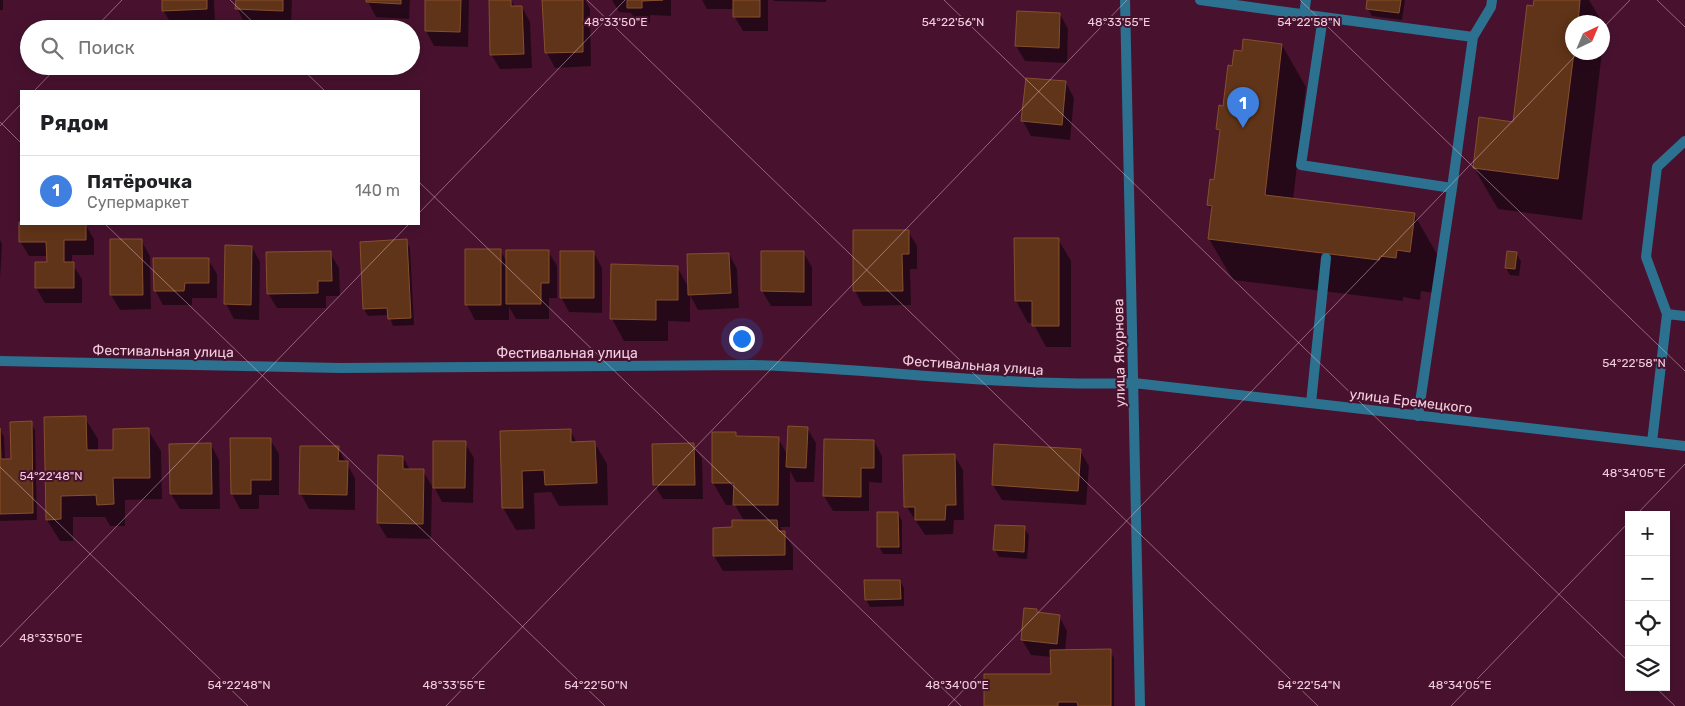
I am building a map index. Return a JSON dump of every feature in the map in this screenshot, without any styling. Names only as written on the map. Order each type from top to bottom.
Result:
[{"type":"street","name":"улица Якурнова","points":[[1125,0],[1140,706]]},
{"type":"street","points":[[1200,0],[1473,37]]},
{"type":"street","points":[[1304,14],[1306,0]]},
{"type":"street","points":[[1418,416],[1473,37],[1491,7],[1492,0]]},
{"type":"street","points":[[1323,17],[1301,165],[1452,188]]},
{"type":"street","points":[[1652,442],[1667,314],[1646,257],[1657,167],[1685,141]]},
{"type":"street","points":[[1311,403],[1326,258]]},
{"type":"street","points":[[1667,314],[1685,316]]},
{"type":"street","name":"Фестивальная улица","points":[[0,361],[341,368],[754,365],[818,367],[1018,383],[1067,385],[1134,384]]},
{"type":"street","name":"улица Еремецкого","points":[[1134,384],[1685,446]]},
{"type":"building","points":[[162,0],[207,0],[207,9],[162,11]]},
{"type":"building","points":[[236,0],[283,0],[283,11],[235,9]]},
{"type":"building","points":[[366,0],[401,0],[401,4],[366,2]]},
{"type":"building","points":[[425,0],[461,0],[460,32],[425,31]]},
{"type":"building","points":[[489,0],[511,0],[511,6],[522,6],[524,54],[490,55]]},
{"type":"building","points":[[542,0],[583,0],[583,52],[545,53]]},
{"type":"building","points":[[627,0],[663,0],[642,1],[642,8],[627,8]]},
{"type":"building","points":[[733,0],[760,0],[760,17],[733,17]]},
{"type":"building","points":[[1367,0],[1401,0],[1399,13],[1366,9]]},
{"type":"building","points":[[1534,0],[1580,0],[1579,15],[1565,15],[1565,60],[1573,60],[1558,179],[1473,168],[1479,117],[1513,122],[1527,5],[1533,6]]},
{"type":"building","points":[[1017,11],[1060,13],[1059,48],[1015,46]]},
{"type":"building","points":[[1243,39],[1282,44],[1265,195],[1415,213],[1410,252],[1397,250],[1396,258],[1380,256],[1379,260],[1208,239],[1212,206],[1207,205],[1210,179],[1214,180],[1220,130],[1216,129],[1219,105],[1223,106],[1228,65],[1232,66],[1234,50],[1242,51]]},
{"type":"building","points":[[1026,78],[1066,81],[1062,125],[1021,121]]},
{"type":"building","points":[[19,222],[20,225],[86,225],[86,240],[64,240],[64,262],[74,262],[74,288],[35,288],[35,262],[47,262],[46,242],[19,242]]},
{"type":"building","points":[[853,230],[909,230],[909,254],[902,254],[903,291],[853,291]]},
{"type":"building","points":[[1014,238],[1059,238],[1059,326],[1032,326],[1032,301],[1015,301]]},
{"type":"building","points":[[110,239],[142,239],[143,295],[110,295]]},
{"type":"building","points":[[407,239],[411,318],[388,319],[387,308],[363,309],[360,242]]},
{"type":"building","points":[[225,245],[252,246],[251,305],[224,304]]},
{"type":"building","points":[[465,249],[501,249],[501,305],[465,305]]},
{"type":"building","points":[[506,250],[549,250],[549,283],[541,283],[541,304],[506,304]]},
{"type":"building","points":[[331,251],[332,281],[318,281],[318,293],[267,294],[266,252]]},
{"type":"building","points":[[560,251],[594,251],[594,298],[560,298]]},
{"type":"building","points":[[761,251],[804,251],[804,292],[761,291]]},
{"type":"building","points":[[1507,251],[1517,252],[1515,269],[1505,268]]},
{"type":"building","points":[[729,253],[731,293],[688,295],[687,254]]},
{"type":"building","points":[[153,258],[209,258],[209,283],[185,283],[184,291],[154,291]]},
{"type":"building","points":[[611,264],[678,266],[678,300],[656,300],[656,320],[610,319]]},
{"type":"building","points":[[86,416],[87,450],[113,450],[113,429],[149,428],[150,478],[113,478],[114,504],[97,505],[96,495],[61,496],[61,519],[46,520],[44,417]]},
{"type":"building","points":[[32,421],[33,513],[0,514],[0,428],[1,459],[11,459],[10,422]]},
{"type":"building","points":[[788,426],[808,427],[806,468],[786,467]]},
{"type":"building","points":[[571,429],[571,442],[595,441],[597,483],[545,485],[544,470],[522,471],[523,508],[502,508],[500,431]]},
{"type":"building","points":[[712,432],[736,432],[736,436],[779,437],[778,505],[733,505],[734,483],[712,483]]},
{"type":"building","points":[[230,438],[271,438],[271,480],[251,480],[251,494],[231,494]]},
{"type":"building","points":[[824,439],[874,440],[874,468],[861,468],[861,497],[823,496]]},
{"type":"building","points":[[433,441],[466,441],[465,488],[433,488]]},
{"type":"building","points":[[211,443],[212,494],[170,494],[169,444]]},
{"type":"building","points":[[694,443],[695,485],[653,485],[652,444]]},
{"type":"building","points":[[994,444],[1081,449],[1078,491],[992,485]]},
{"type":"building","points":[[300,446],[339,446],[338,461],[348,461],[347,495],[299,494]]},
{"type":"building","points":[[955,454],[956,505],[946,505],[945,520],[915,520],[915,507],[904,507],[903,455]]},
{"type":"building","points":[[378,455],[403,456],[403,469],[424,469],[423,524],[377,523]]},
{"type":"building","points":[[877,512],[898,512],[899,547],[877,547]]},
{"type":"building","points":[[732,520],[777,520],[778,531],[785,531],[785,555],[713,556],[713,528],[732,527]]},
{"type":"building","points":[[995,525],[1025,526],[1024,552],[993,550]]},
{"type":"building","points":[[864,580],[900,580],[901,599],[865,600]]},
{"type":"building","points":[[1024,608],[1060,615],[1057,644],[1021,640]]},
{"type":"building","points":[[1111,649],[1111,706],[1078,706],[1077,702],[1058,702],[1058,706],[984,706],[984,674],[1051,674],[1050,650]]},
{"type":"place","name":"Пятёрочка","points":[[1243,128]]}]
